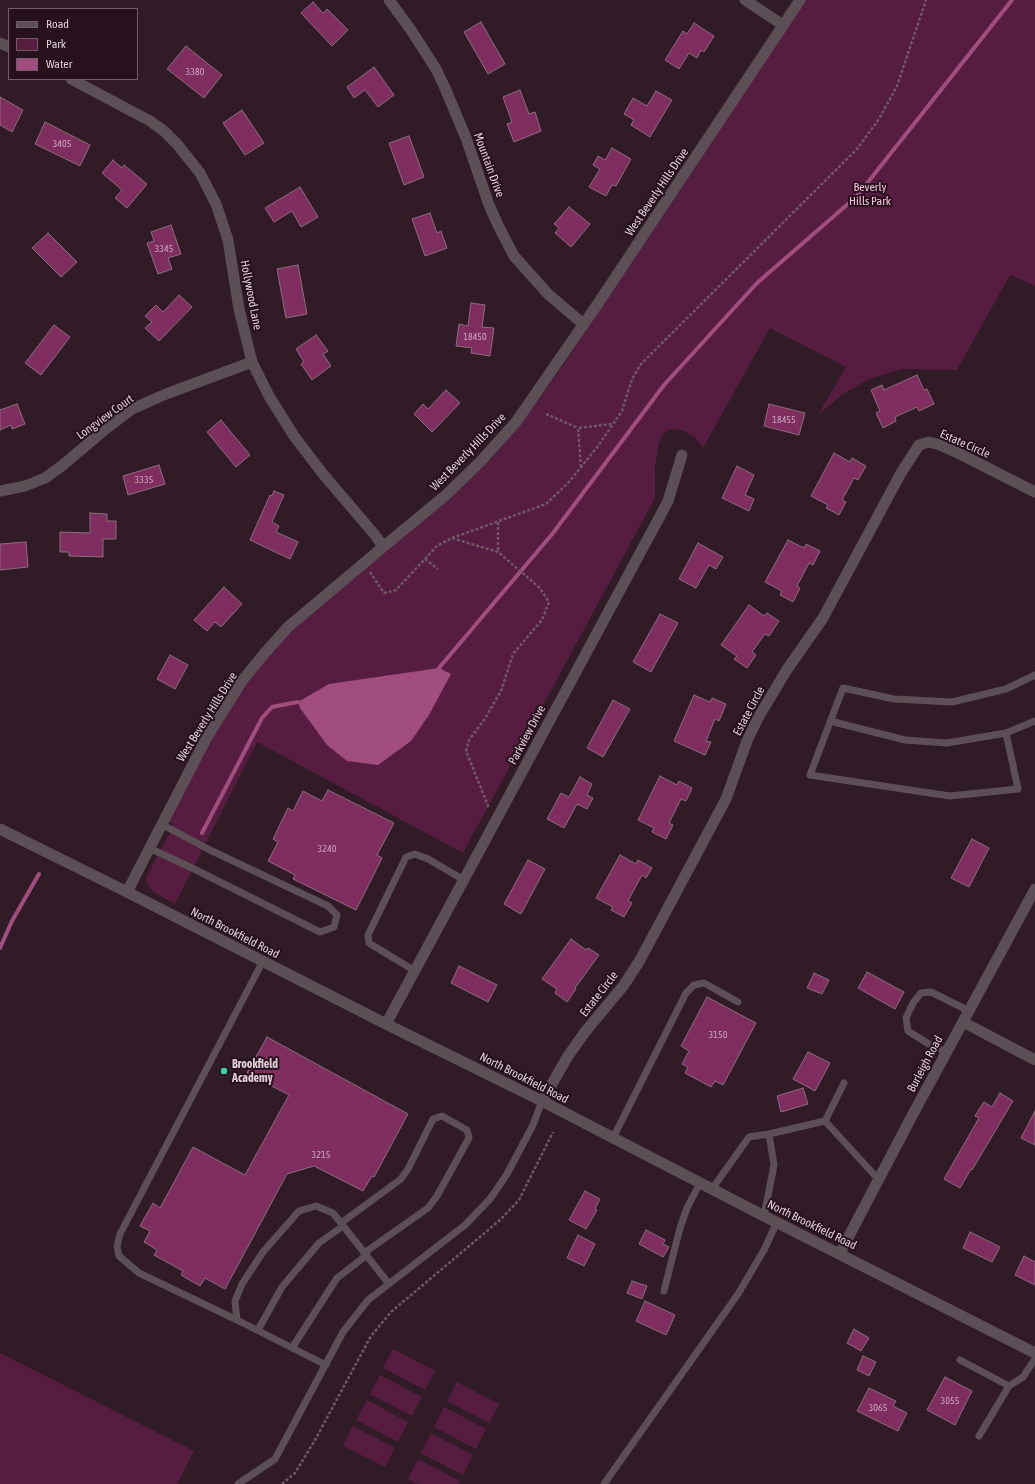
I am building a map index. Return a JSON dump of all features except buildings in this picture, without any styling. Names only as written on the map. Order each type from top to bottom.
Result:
[{"type":"street","name":"Mountain Drive","points":[[389,0],[412,30],[436,69],[466,138],[492,212],[514,256],[548,294],[583,324]]},
{"type":"street","points":[[745,0],[783,25]]},
{"type":"street","name":"West Beverly Hills Drive","points":[[127,892],[207,736],[242,681],[288,627],[446,495],[499,441],[533,398],[675,190],[800,0]]},
{"type":"street","name":"Hollywood Lane","points":[[73,80],[150,121],[164,131],[177,144],[200,173],[216,204],[228,240],[239,309],[252,362],[269,396],[294,436],[382,547]]},
{"type":"street","name":"Longview Court","points":[[0,491],[25,486],[45,478],[132,410],[166,394],[252,362]]},
{"type":"street","name":"Estate Circle","points":[[542,1101],[577,1044],[624,985],[640,960],[726,798],[758,718],[786,671],[823,618],[901,473],[919,445],[929,442],[940,445],[1035,492]]},
{"type":"street","name":"Parkview Drive","points":[[386,1024],[660,518],[668,501],[682,455]]},
{"type":"street","name":"North Brookfield Road","points":[[0,829],[542,1101],[764,1216],[840,1253],[1035,1353]]},
{"type":"street","name":"Burleigh Road","points":[[840,1253],[1035,889]]},
{"type":"street","points":[[963,1022],[1035,1060]]},
{"type":"lane","points":[[1006,734],[1018,789],[950,796],[810,775],[843,688],[894,699],[952,702],[1006,688],[1035,675]]},
{"type":"lane","points":[[830,721],[905,740],[947,743],[1006,734],[1035,721]]},
{"type":"lane","points":[[149,848],[320,932],[334,927],[337,915],[328,906],[210,850],[161,824]]},
{"type":"lane","points":[[414,971],[369,943],[368,935],[406,857],[415,854],[428,859],[464,880]]},
{"type":"lane","points":[[263,961],[120,1234],[117,1246],[119,1256],[139,1273],[258,1330],[326,1365]]},
{"type":"lane","points":[[613,1138],[686,993],[694,985],[704,983],[738,1002]]},
{"type":"lane","points":[[947,1052],[932,1046],[908,1031],[906,1018],[913,1003],[921,993],[931,992],[969,1011]]},
{"type":"lane","points":[[825,1121],[844,1083]]},
{"type":"lane","points":[[238,1484],[275,1459],[343,1332],[368,1300],[464,1225],[490,1199],[507,1174],[530,1131],[542,1101]]},
{"type":"lane","points":[[258,1330],[282,1287],[319,1243],[401,1179],[408,1169],[433,1119],[442,1116],[468,1130],[469,1138],[437,1196],[428,1208],[366,1254],[337,1278],[292,1348]]},
{"type":"lane","points":[[825,1121],[879,1180]]},
{"type":"lane","points":[[712,1189],[749,1137],[825,1121]]},
{"type":"lane","points":[[764,1216],[774,1165],[769,1134]]},
{"type":"lane","points":[[664,1291],[680,1228],[687,1208],[700,1183]]},
{"type":"lane","points":[[237,1320],[235,1301],[242,1284],[263,1252],[299,1211],[316,1206],[333,1213],[389,1284]]},
{"type":"lane","points":[[604,1484],[738,1294],[764,1250],[777,1222]]},
{"type":"lane","points":[[979,1436],[1009,1386],[1023,1377],[1035,1359]]},
{"type":"lane","points":[[960,1360],[1009,1386]]},
{"type":"path","points":[[365,563],[384,593],[396,590],[437,546],[452,538],[546,504],[569,482],[598,446],[622,411],[632,379],[641,364],[857,149],[880,119],[897,86],[926,0]]},
{"type":"path","points":[[546,414],[578,428],[613,424]]},
{"type":"path","points":[[578,428],[581,467]]},
{"type":"path","points":[[498,522],[498,552]]},
{"type":"path","points":[[452,538],[498,552],[540,588],[549,602],[542,620],[513,654],[501,691],[484,720],[469,740],[466,751],[488,807],[498,816]]},
{"type":"path","points":[[425,559],[438,569]]},
{"type":"path","points":[[282,1484],[295,1473],[315,1440],[371,1336],[391,1312],[500,1220],[518,1200],[553,1132]]},
{"type":"green space","name":"Beverly Hills Park","points":[[805,0],[1035,0],[1035,286],[1010,275],[957,370],[901,369],[869,379],[843,394],[818,415],[846,367],[770,328],[703,448],[695,437],[681,430],[669,429],[662,436],[659,443],[655,467],[655,498],[463,853],[257,742],[175,904],[155,893],[147,884],[146,877],[173,827],[169,819],[215,734],[251,678],[283,639],[311,612],[449,500],[492,458],[523,421],[564,364],[682,188]]},
{"type":"green space","points":[[393,1349],[435,1371],[425,1390],[383,1368]]},
{"type":"green space","points":[[0,1353],[194,1451],[177,1484],[0,1484]]},
{"type":"green space","points":[[380,1375],[422,1397],[412,1416],[370,1394]]},
{"type":"green space","points":[[457,1382],[499,1404],[489,1423],[447,1401]]},
{"type":"green space","points":[[367,1400],[408,1422],[398,1442],[356,1420]]},
{"type":"green space","points":[[444,1407],[486,1429],[476,1449],[434,1427]]},
{"type":"green space","points":[[353,1426],[395,1448],[385,1467],[343,1446]]},
{"type":"green space","points":[[431,1433],[473,1455],[463,1475],[421,1453]]},
{"type":"green space","points":[[418,1459],[460,1481],[458,1484],[418,1484],[408,1479]]},
{"type":"water","points":[[439,668],[451,674],[429,715],[411,741],[378,765],[347,761],[327,745],[300,708],[298,702],[329,684]]},
{"type":"waterway","points":[[439,668],[553,533],[664,385],[757,283],[857,196],[1012,0]]},
{"type":"waterway","points":[[202,833],[262,718],[272,707],[298,702]]},
{"type":"waterway","points":[[0,948],[12,921],[39,874]]},
{"type":"place","name":"Brookfield Academy","points":[[224,1071]]}]
